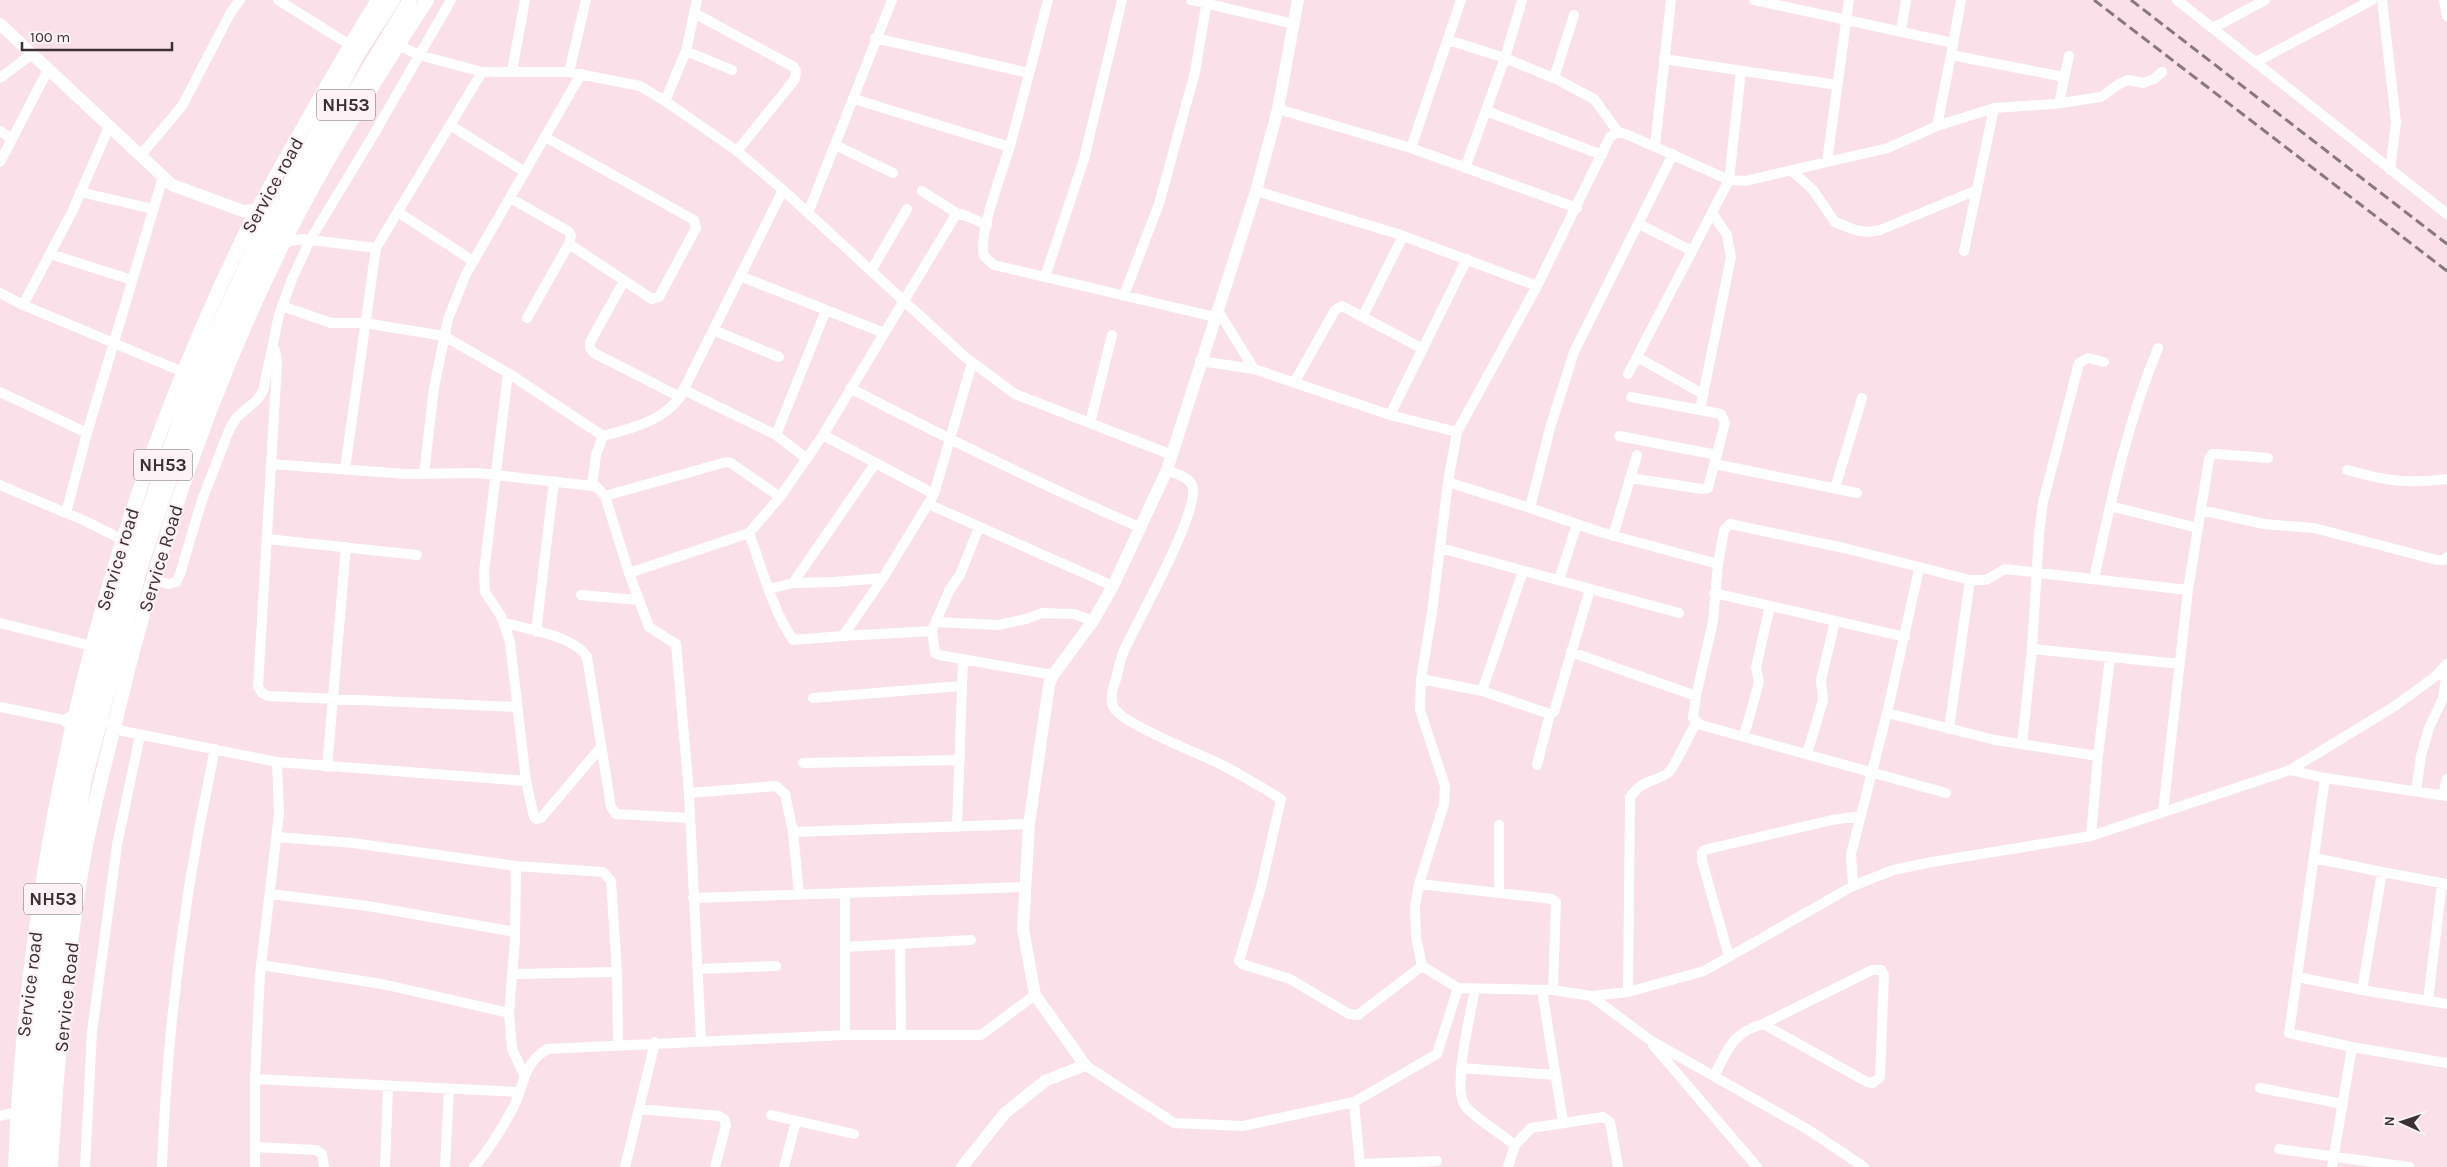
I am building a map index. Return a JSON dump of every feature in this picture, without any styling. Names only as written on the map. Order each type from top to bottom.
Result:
[{"type":"highway","name":"Service road","points":[[15,1167],[24,1016],[32,951],[58,790],[70,721],[122,539],[157,436],[247,217],[258,210],[350,45],[378,0]]},
{"type":"highway","name":"NH53","points":[[282,211],[358,54],[394,0]]},
{"type":"highway","name":"NH53","points":[[28,1167],[34,1051],[56,878],[99,701],[141,566],[169,481],[263,242],[410,0]]},
{"type":"highway","name":"Service Road","points":[[51,1167],[58,1057],[75,919],[90,824],[116,730],[130,656],[162,545],[185,475],[227,369],[290,237],[348,124],[427,0]]},
{"type":"highway","name":"NH53","points":[[40,1167],[43,1092],[53,981],[89,742]]},
{"type":"main road","points":[[962,1167],[1005,1113],[1045,1081],[1085,1065],[1035,996],[1024,929],[1024,888],[1029,824],[1049,685],[1053,675],[1093,622],[1113,586],[1167,470],[1200,361],[1256,191],[1278,109],[1298,0]]},
{"type":"main road","points":[[0,24],[172,185],[290,237]]},
{"type":"main road","points":[[258,210],[290,237]]},
{"type":"street","points":[[140,156],[182,106],[231,12],[240,0]]},
{"type":"street","points":[[278,0],[350,45]]},
{"type":"street","points":[[153,580],[170,584],[176,582],[202,500],[230,428],[237,417],[257,400],[263,391],[282,306],[310,240],[451,0]]},
{"type":"street","points":[[512,71],[525,0]]},
{"type":"street","points":[[568,72],[586,0]]},
{"type":"street","points":[[665,101],[686,50],[697,0]]},
{"type":"street","points":[[808,213],[854,99],[875,38],[892,0]]},
{"type":"street","points":[[1048,0],[1010,147],[987,225],[983,251],[986,260],[994,265],[1124,296],[1216,313],[1254,369]]},
{"type":"street","points":[[1045,277],[1084,159],[1122,0]]},
{"type":"street","points":[[1192,0],[1294,24]]},
{"type":"street","points":[[1411,148],[1461,0]]},
{"type":"street","points":[[1465,168],[1505,58],[1522,0]]},
{"type":"street","points":[[1655,146],[1670,0]]},
{"type":"street","points":[[1754,0],[1953,43]]},
{"type":"street","points":[[1827,162],[1848,0]]},
{"type":"street","points":[[1900,31],[1906,0]]},
{"type":"street","points":[[1937,126],[1961,0]]},
{"type":"street","points":[[2177,0],[2390,170],[2446,210]]},
{"type":"street","points":[[2256,62],[2372,0]]},
{"type":"street","points":[[2382,0],[2396,122],[2390,170]]},
{"type":"street","points":[[2444,0],[2447,16]]},
{"type":"street","points":[[1124,296],[1159,204],[1195,72],[1207,2]]},
{"type":"street","points":[[2213,28],[2259,2]]},
{"type":"street","points":[[694,13],[794,67],[796,71],[795,80],[737,151]]},
{"type":"street","points":[[1554,78],[1574,15]]},
{"type":"street","points":[[875,38],[1029,72]]},
{"type":"street","points":[[1448,40],[1505,58],[1554,78],[1594,98],[1618,132],[1655,146],[1729,180],[1745,181],[1888,148],[1937,126],[1994,108],[2101,98],[2119,84],[2128,80],[2143,83],[2154,79],[2162,72]]},
{"type":"street","points":[[398,45],[419,55],[482,72],[568,72],[640,86],[737,151],[783,190],[972,362],[1016,394],[1172,454]]},
{"type":"street","points":[[686,50],[732,70]]},
{"type":"street","points":[[0,78],[32,54]]},
{"type":"street","points":[[1951,54],[2064,77]]},
{"type":"street","points":[[2059,103],[2069,56]]},
{"type":"street","points":[[1664,59],[1837,85]]},
{"type":"street","points":[[0,162],[48,70]]},
{"type":"street","points":[[1628,374],[1729,180],[1741,70]]},
{"type":"street","points":[[345,469],[376,248],[482,72]]},
{"type":"street","points":[[424,474],[434,388],[448,318],[473,261],[581,74]]},
{"type":"street","points":[[854,99],[1010,147]]},
{"type":"street","points":[[1964,251],[1994,108]]},
{"type":"street","points":[[1278,109],[1411,148],[1577,208]]},
{"type":"street","points":[[1486,111],[1602,155]]},
{"type":"street","points":[[450,125],[525,172]]},
{"type":"street","points":[[23,306],[80,192],[109,127]]},
{"type":"street","points":[[0,131],[11,138]]},
{"type":"street","points":[[1618,132],[1610,137],[1577,208],[1537,286],[1457,432],[1448,482],[1421,679],[1420,710],[1446,786],[1444,804],[1419,884],[1415,907],[1416,937],[1422,966],[1458,988],[1553,990],[1591,996],[1628,992],[1704,972],[1852,886],[1893,870],[2091,836],[2290,770],[2395,706],[2444,667],[2446,680],[2443,698],[2429,728],[2421,756],[2416,791]]},
{"type":"street","points":[[545,137],[694,220],[696,228],[659,297],[652,299],[569,244]]},
{"type":"street","points":[[835,145],[893,173]]},
{"type":"street","points":[[1530,508],[1550,428],[1574,352],[1673,154]]},
{"type":"street","points":[[1792,170],[1812,190],[1835,222],[1845,228],[1868,232],[1880,230],[1977,190]]},
{"type":"street","points":[[66,513],[87,433],[162,177]]},
{"type":"street","points":[[282,306],[331,323],[366,323],[444,336],[508,373],[603,436],[637,428],[674,405],[682,394],[783,190]]},
{"type":"street","points":[[922,191],[958,214],[987,225]]},
{"type":"street","points":[[1256,191],[1403,236],[1537,286]]},
{"type":"street","points":[[80,192],[153,208]]},
{"type":"street","points":[[510,198],[568,231],[572,238],[526,318]]},
{"type":"street","points":[[871,271],[907,209]]},
{"type":"street","points":[[398,212],[473,261]]},
{"type":"street","points":[[1700,410],[1731,257],[1727,235],[1712,213]]},
{"type":"street","points":[[628,573],[749,533],[780,497],[823,435],[954,216],[958,214]]},
{"type":"street","points":[[1639,224],[1692,251]]},
{"type":"street","points":[[1363,316],[1403,236]]},
{"type":"street","points":[[290,237],[376,248]]},
{"type":"street","points":[[50,254],[132,280]]},
{"type":"street","points":[[1390,415],[1467,259]]},
{"type":"street","points":[[740,276],[884,332]]},
{"type":"street","points":[[624,281],[590,342],[590,348],[594,353],[776,435],[807,459]]},
{"type":"street","points":[[0,292],[23,306],[183,372]]},
{"type":"street","points":[[1294,383],[1335,310],[1342,306],[1423,349]]},
{"type":"street","points":[[776,435],[826,310]]},
{"type":"street","points":[[713,330],[779,357]]},
{"type":"street","points":[[1090,423],[1112,335]]},
{"type":"street","points":[[274,342],[277,364],[258,687],[262,694],[268,696],[517,707]]},
{"type":"street","points":[[2094,580],[2110,506],[2139,393],[2158,348]]},
{"type":"street","points":[[1637,358],[1703,394]]},
{"type":"street","points":[[2022,744],[2032,650],[2038,573],[2038,534],[2042,502],[2079,363],[2088,358],[2104,362]]},
{"type":"street","points":[[1200,361],[1254,369],[1390,415],[1457,432]]},
{"type":"street","points":[[843,636],[883,578],[934,494],[951,441],[972,362]]},
{"type":"street","points":[[508,373],[494,475],[484,572],[485,592],[504,623],[510,642],[526,781],[536,819],[541,818],[601,747]]},
{"type":"street","points":[[850,388],[951,441],[1141,528]]},
{"type":"street","points":[[0,392],[87,433]]},
{"type":"street","points":[[1630,478],[1702,489],[1708,488],[1711,483],[1725,423],[1721,414],[1631,397]]},
{"type":"street","points":[[1835,488],[1862,398]]},
{"type":"street","points":[[823,435],[934,494]]},
{"type":"street","points":[[592,486],[596,455],[603,436]]},
{"type":"street","points":[[1619,436],[1858,493]]},
{"type":"street","points":[[2163,812],[2188,590],[2212,454],[2268,458]]},
{"type":"street","points":[[1613,536],[1637,455]]},
{"type":"street","points":[[606,496],[726,462],[731,463],[780,497]]},
{"type":"street","points":[[271,464],[424,474],[494,475],[554,480],[597,487],[606,496],[628,573],[649,627],[676,644],[689,793],[701,1041]]},
{"type":"street","points":[[793,583],[875,464]]},
{"type":"street","points":[[1167,470],[1187,480],[1192,485],[1193,497],[1183,529],[1123,654],[1112,694],[1112,703],[1114,708],[1129,720],[1166,740],[1222,765],[1281,799],[1261,887],[1239,961],[1242,964],[1290,980],[1349,1014],[1358,1015],[1422,966]]},
{"type":"street","points":[[2347,470],[2378,479],[2416,483],[2447,478]]},
{"type":"street","points":[[536,632],[554,480]]},
{"type":"street","points":[[1448,482],[1613,536],[1718,564]]},
{"type":"street","points":[[0,485],[122,539]]},
{"type":"street","points":[[928,504],[1113,586]]},
{"type":"street","points":[[2110,506],[2198,528]]},
{"type":"street","points":[[2201,510],[2264,524],[2314,528],[2436,560],[2444,560],[2447,557]]},
{"type":"street","points":[[1559,580],[1577,524]]},
{"type":"street","points":[[1946,793],[1696,722],[1693,718],[1696,696],[1713,621],[1718,564],[1724,530],[1730,524],[1844,548],[1919,569],[1970,580],[1986,580],[2005,569],[2188,590]]},
{"type":"street","points":[[979,526],[960,575],[950,588],[934,627],[935,652],[963,659],[1053,675]]},
{"type":"street","points":[[749,533],[786,631],[793,640],[934,627],[998,625],[1026,619],[1042,612],[1074,614],[1093,622]]},
{"type":"street","points":[[267,539],[417,555]]},
{"type":"street","points":[[327,767],[346,547]]},
{"type":"street","points":[[1440,548],[1679,614]]},
{"type":"street","points":[[1852,886],[1851,854],[1873,772],[1919,569]]},
{"type":"street","points":[[1482,691],[1523,571]]},
{"type":"street","points":[[769,589],[793,583],[883,578]]},
{"type":"street","points":[[1949,729],[1970,580]]},
{"type":"street","points":[[1537,765],[1550,714],[1554,712],[1590,589]]},
{"type":"street","points":[[1714,593],[1905,637]]},
{"type":"street","points":[[581,595],[638,600]]},
{"type":"street","points":[[1744,736],[1759,682],[1756,666],[1770,606]]},
{"type":"street","points":[[1807,754],[1823,700],[1821,680],[1835,621]]},
{"type":"street","points":[[0,623],[92,646]]},
{"type":"street","points":[[504,623],[557,637],[582,648],[587,657],[611,807],[616,814],[690,818]]},
{"type":"street","points":[[2032,650],[2180,664]]},
{"type":"street","points":[[1570,652],[1696,696]]},
{"type":"street","points":[[2091,836],[2110,657]]},
{"type":"street","points":[[957,826],[963,659]]},
{"type":"street","points":[[1421,679],[1482,691],[1550,714]]},
{"type":"street","points":[[813,698],[962,686]]},
{"type":"street","points":[[0,707],[277,762],[526,781]]},
{"type":"street","points":[[1887,713],[1949,729],[2022,744],[2098,756]]},
{"type":"street","points":[[1628,992],[1630,798],[1635,789],[1644,782],[1668,772],[1696,722]]},
{"type":"street","points":[[85,1167],[92,1032],[116,845],[140,735]]},
{"type":"street","points":[[162,1167],[178,959],[187,897],[215,749]]},
{"type":"street","points":[[803,763],[960,760]]},
{"type":"street","points":[[255,1167],[255,1080],[261,965],[279,814],[277,762]]},
{"type":"street","points":[[2290,770],[2325,778],[2445,795],[2447,779]]},
{"type":"street","points":[[2325,778],[2289,1033],[2352,1047],[2447,1062]]},
{"type":"street","points":[[689,793],[776,786],[785,794],[793,832],[799,894]]},
{"type":"street","points":[[1729,957],[1702,861],[1704,850],[1832,820],[1862,816]]},
{"type":"street","points":[[793,832],[1029,824]]},
{"type":"street","points":[[1498,893],[1499,825]]},
{"type":"street","points":[[277,837],[353,843],[516,866],[597,872],[608,876],[611,881],[617,972],[618,1045]]},
{"type":"street","points":[[2314,858],[2444,883],[2428,1001]]},
{"type":"street","points":[[516,866],[515,932],[509,1013],[512,1049],[524,1076]]},
{"type":"street","points":[[2362,990],[2382,872]]},
{"type":"street","points":[[1419,884],[1552,899],[1556,902],[1553,990]]},
{"type":"street","points":[[693,898],[1024,888]]},
{"type":"street","points":[[844,1035],[845,893]]},
{"type":"street","points":[[270,894],[368,906],[515,932]]},
{"type":"street","points":[[845,947],[971,940]]},
{"type":"street","points":[[900,944],[901,1035]]},
{"type":"street","points":[[261,965],[382,984],[509,1013]]},
{"type":"street","points":[[698,969],[776,966]]},
{"type":"street","points":[[1714,1076],[1738,1035],[1872,970],[1876,969],[1884,974],[1880,1077],[1874,1083],[1867,1082],[1763,1024]]},
{"type":"street","points":[[513,974],[617,972]]},
{"type":"street","points":[[2298,977],[2447,1004]]},
{"type":"street","points":[[1085,1065],[1174,1123],[1243,1126],[1354,1102],[1436,1054],[1458,988]]},
{"type":"street","points":[[1475,989],[1461,1068],[1459,1095],[1465,1106],[1515,1145]]},
{"type":"street","points":[[1542,990],[1563,1122]]},
{"type":"street","points":[[474,1167],[513,1107],[524,1076],[534,1058],[547,1049],[655,1042],[844,1035],[980,1035],[1035,996]]},
{"type":"street","points":[[1591,996],[1650,1040],[1806,1129],[1864,1167]]},
{"type":"street","points":[[1650,1040],[1757,1167]]},
{"type":"street","points":[[625,1167],[655,1042]]},
{"type":"street","points":[[2333,1162],[2352,1047]]},
{"type":"street","points":[[1461,1068],[1556,1075]]},
{"type":"street","points":[[255,1080],[518,1092]]},
{"type":"street","points":[[385,1167],[388,1087]]},
{"type":"street","points":[[2260,1088],[2342,1104]]},
{"type":"street","points":[[445,1167],[449,1089]]},
{"type":"street","points":[[1354,1102],[1360,1166],[1437,1161]]},
{"type":"street","points":[[639,1109],[719,1116],[724,1119],[726,1125],[715,1167]]},
{"type":"street","points":[[0,1116],[17,1112]]},
{"type":"street","points":[[771,1115],[854,1134]]},
{"type":"street","points":[[1508,1167],[1515,1145],[1531,1128],[1603,1117],[1610,1122],[1618,1167]]},
{"type":"street","points":[[784,1167],[796,1121]]},
{"type":"street","points":[[255,1148],[316,1150],[322,1154],[324,1167]]},
{"type":"street","points":[[2280,1148],[2333,1162],[2409,1167]]},
{"type":"railway","points":[[2094,0],[2447,271]]},
{"type":"railway","points":[[2131,0],[2447,244]]}]
